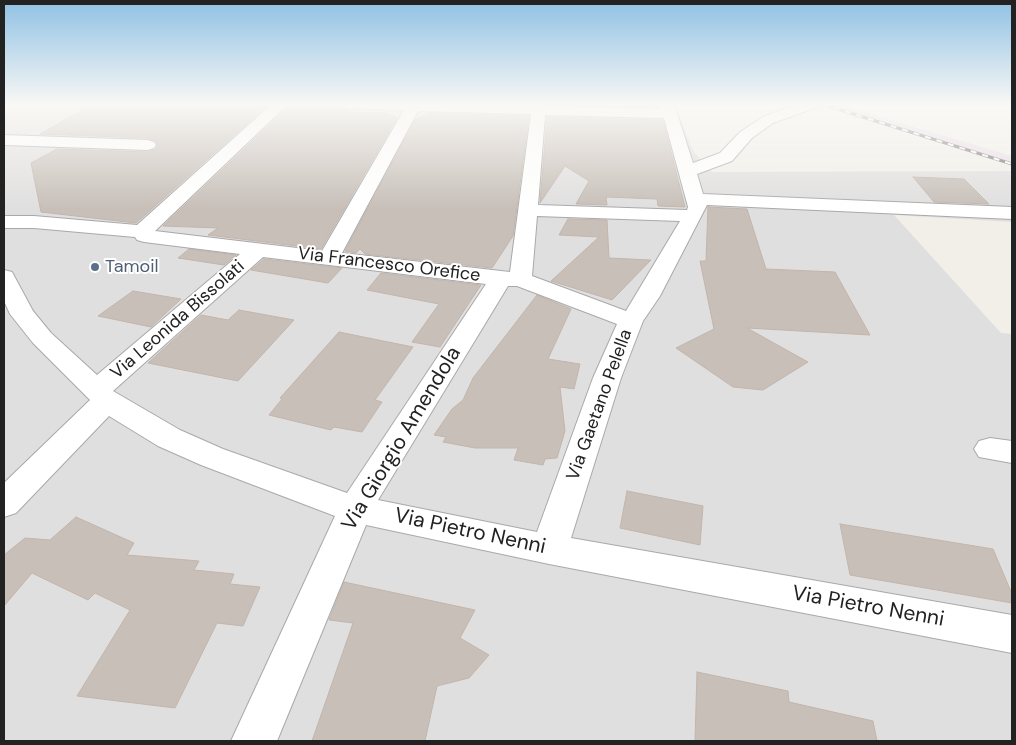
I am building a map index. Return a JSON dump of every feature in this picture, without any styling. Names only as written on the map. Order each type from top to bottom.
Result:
[{"type":"street","points":[[142,232],[243,139]]},
{"type":"street","points":[[329,258],[396,139]]},
{"type":"street","points":[[510,279],[527,210],[535,139]]},
{"type":"street","points":[[678,139],[688,171],[695,207]]},
{"type":"street","points":[[688,171],[726,157],[743,139]]},
{"type":"street","points":[[4,140],[148,144]]},
{"type":"street","points":[[527,210],[695,207],[1012,213]]},
{"type":"street","name":"Via Gaetano Pelella","points":[[549,549],[607,378],[631,321],[648,296],[695,207]]},
{"type":"street","name":"Via Francesco Orefice","points":[[4,222],[34,222],[142,232],[144,236],[510,279],[631,321]]},
{"type":"street","name":"Via Leonida Bissolati","points":[[4,504],[102,395],[259,249]]},
{"type":"street","name":"Via Pietro Nenni","points":[[4,277],[22,314],[37,332],[102,395],[177,442],[212,457],[355,509],[549,549],[1012,634]]},
{"type":"street","name":"Via Giorgio Amendola","points":[[254,741],[355,509],[510,279]]},
{"type":"shaded area","points":[[4,139],[688,139],[694,152],[712,172],[1012,171],[1012,222],[894,215],[1001,333],[1012,334],[1012,741],[4,741]]},
{"type":"shaded area","points":[[926,139],[954,139],[1012,156],[1012,165]]},
{"type":"building","points":[[150,139],[230,139],[136,223],[41,212],[31,163],[57,149],[148,152],[155,150],[158,146],[156,141]]},
{"type":"building","points":[[255,139],[385,139],[321,249],[208,235],[218,228],[163,226]]},
{"type":"building","points":[[405,139],[526,139],[513,236],[492,268],[365,254],[360,249],[356,253],[345,251]]},
{"type":"building","points":[[545,139],[668,139],[685,207],[658,206],[657,199],[606,197],[607,205],[576,204],[589,181],[565,166],[540,203]]},
{"type":"building","points":[[913,177],[964,179],[989,204],[934,202]]},
{"type":"building","points":[[708,207],[747,209],[766,269],[835,272],[870,335],[747,328],[808,362],[763,390],[733,387],[676,348],[714,329],[700,261],[706,261]]},
{"type":"building","points":[[568,219],[607,220],[609,258],[651,260],[612,300],[551,281],[599,237],[559,235]]},
{"type":"building","points":[[189,249],[236,255],[224,265],[178,258]]},
{"type":"building","points":[[264,259],[342,268],[328,283],[251,270]]},
{"type":"building","points":[[381,273],[481,285],[440,347],[412,342],[439,304],[367,290]]},
{"type":"building","points":[[133,291],[181,299],[151,327],[98,316]]},
{"type":"building","points":[[537,295],[571,309],[548,359],[580,364],[574,389],[560,387],[565,431],[557,458],[545,459],[543,465],[514,460],[518,448],[475,448],[443,442],[446,437],[434,435],[452,409],[463,400],[473,378]]},
{"type":"building","points":[[239,310],[294,320],[238,381],[148,363],[201,315],[228,320]]},
{"type":"building","points":[[339,332],[413,347],[375,400],[382,402],[362,432],[334,427],[331,430],[269,415],[282,399],[280,398]]},
{"type":"building","points":[[627,491],[703,506],[700,545],[620,528]]},
{"type":"building","points":[[76,517],[134,543],[127,555],[199,561],[194,570],[234,574],[230,584],[260,587],[243,626],[217,623],[175,708],[77,696],[130,610],[95,593],[88,600],[32,573],[4,606],[4,555],[25,538],[50,540]]},
{"type":"building","points":[[840,524],[993,549],[1012,594],[1012,603],[850,575]]},
{"type":"building","points":[[344,582],[475,610],[460,638],[489,655],[469,678],[437,686],[425,741],[312,741],[353,623],[329,620]]},
{"type":"building","points":[[697,672],[788,691],[789,702],[873,721],[877,741],[695,741]]},
{"type":"railway","points":[[932,139],[1012,164]]},
{"type":"place","name":"Tamoil","points":[[95,267]]}]
